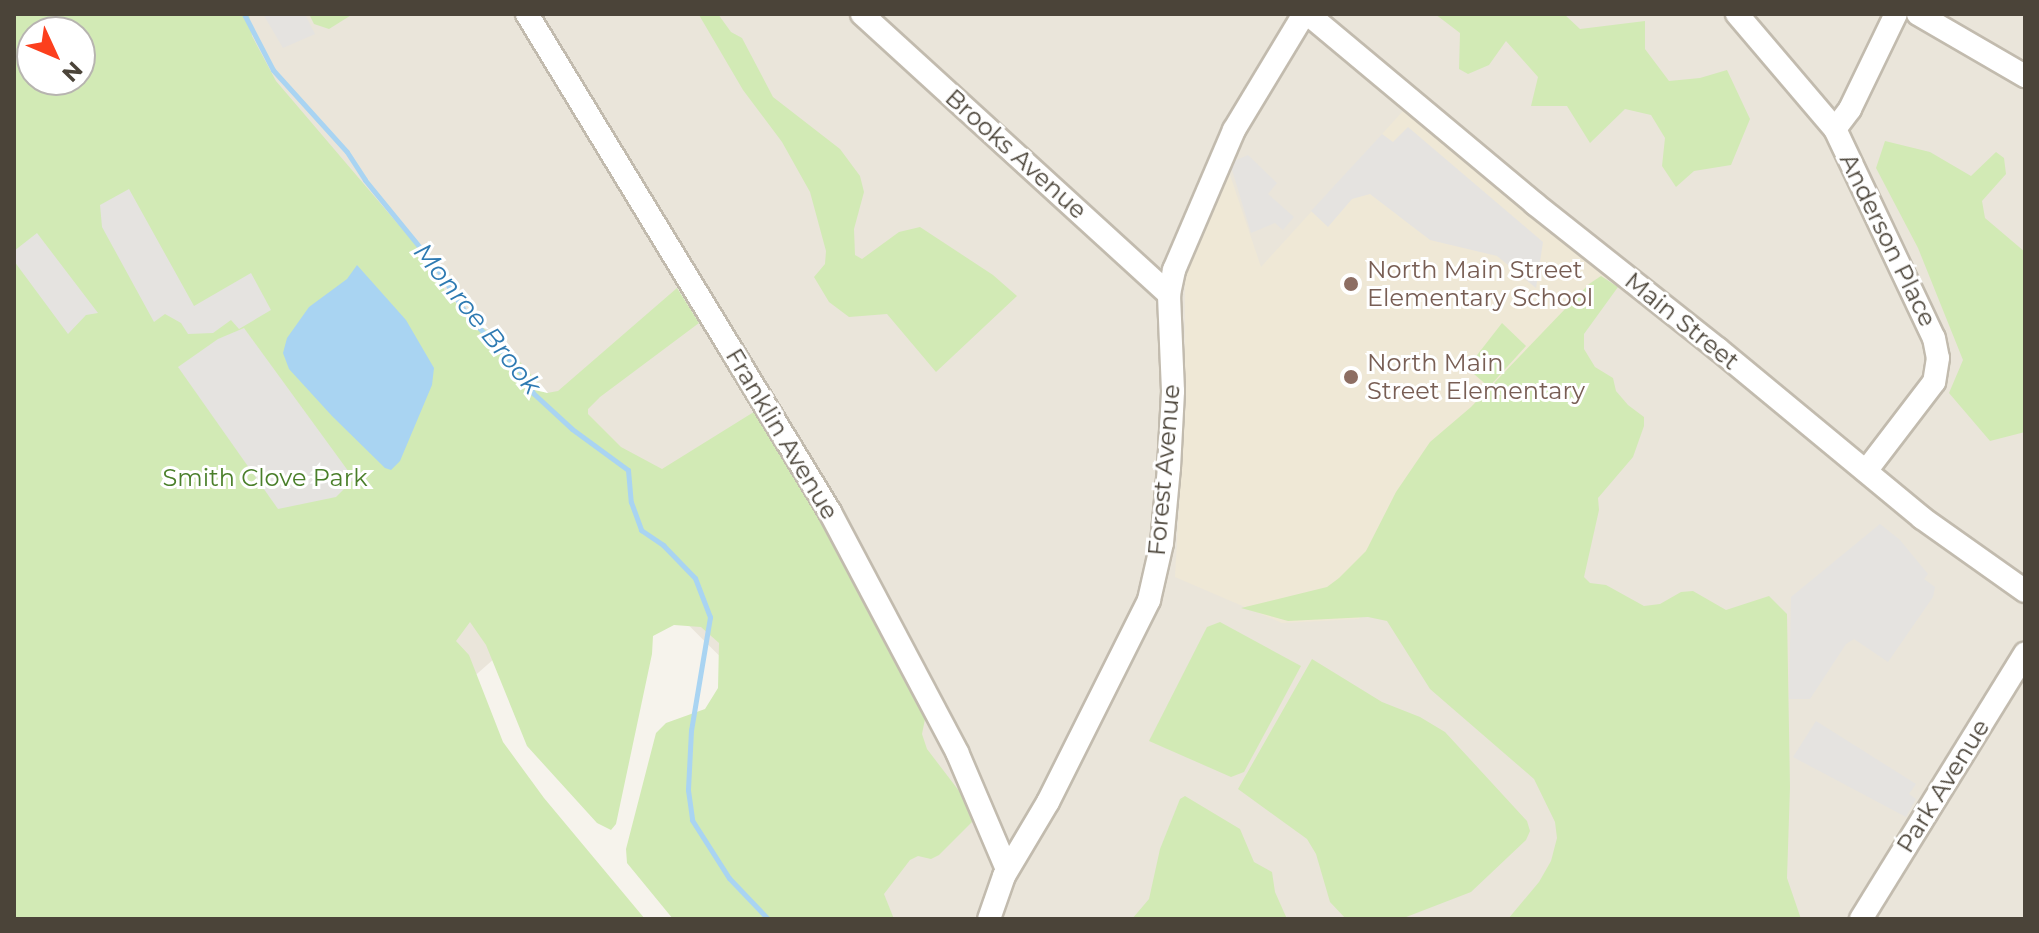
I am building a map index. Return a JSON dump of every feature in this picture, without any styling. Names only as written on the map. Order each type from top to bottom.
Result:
[{"type":"street","name":"Franklin Avenue","points":[[527,14],[830,512],[957,752],[1007,869]]},
{"type":"street","name":"Brooks Avenue","points":[[862,14],[1169,294]]},
{"type":"street","name":"Forest Avenue","points":[[989,919],[1007,869],[1055,789],[1149,600],[1162,543],[1169,468],[1173,391],[1169,294],[1193,219],[1234,130],[1306,14]]},
{"type":"street","name":"Main Street","points":[[1306,14],[1922,518],[2025,591]]},
{"type":"street","name":"Anderson Place","points":[[1737,14],[1835,129],[1934,338],[1938,358],[1934,382],[1866,471]]},
{"type":"street","points":[[1835,129],[1850,109],[1896,14]]},
{"type":"street","points":[[1918,14],[2025,76]]},
{"type":"street","name":"Park Avenue","points":[[1861,919],[2025,653]]},
{"type":"shaded area","points":[[14,14],[2025,14],[2025,919],[856,919],[843,779],[615,552],[199,919],[14,919]]},
{"type":"shaded area","points":[[263,14],[305,14],[315,34],[283,48]]},
{"type":"shaded area","name":"North Main Street Elementary","points":[[1403,111],[1613,272],[1427,477],[1359,619],[1282,623],[1175,577],[1185,401],[1185,274],[1227,166],[1261,267]]},
{"type":"shaded area","points":[[1408,127],[1543,242],[1536,288],[1497,256],[1430,240],[1370,194],[1352,199],[1328,227],[1311,211],[1382,134],[1393,142]]},
{"type":"shaded area","points":[[1248,155],[1277,183],[1268,194],[1294,217],[1283,230],[1275,223],[1251,233],[1230,163]]},
{"type":"shaded area","points":[[129,189],[194,306],[251,273],[271,310],[239,329],[231,320],[213,333],[188,334],[181,323],[165,314],[154,322],[102,227],[100,205]]},
{"type":"shaded area","points":[[37,233],[98,313],[86,315],[68,334],[14,261],[14,251]]},
{"type":"shaded area","points":[[244,328],[354,479],[336,497],[278,509],[178,367],[218,339]]},
{"type":"shaded area","points":[[1880,524],[1900,540],[1928,574],[1924,579],[1935,587],[1933,597],[1888,662],[1854,639],[1846,644],[1810,699],[1789,699],[1791,597]]},
{"type":"shaded area","points":[[1816,721],[1916,784],[1909,794],[1916,799],[1906,817],[1793,757]]},
{"type":"green space","name":"Smith Clove Park","points":[[14,14],[249,14],[252,36],[276,81],[421,251],[448,296],[514,355],[547,393],[558,391],[677,288],[699,323],[600,397],[588,409],[588,414],[621,447],[662,469],[757,410],[877,613],[925,719],[922,734],[927,749],[969,804],[975,819],[939,855],[931,859],[918,856],[910,860],[884,894],[894,919],[673,919],[627,863],[626,849],[656,733],[666,723],[705,709],[718,688],[719,643],[701,627],[674,625],[653,636],[652,654],[616,824],[611,830],[597,823],[527,746],[486,645],[470,622],[456,641],[469,655],[503,742],[544,798],[645,919],[14,919]]},
{"type":"green space","points":[[309,14],[353,14],[329,29],[314,24]]},
{"type":"green space","points":[[718,14],[731,32],[742,38],[773,97],[840,149],[860,176],[864,192],[854,229],[855,255],[862,259],[899,232],[920,227],[993,275],[1017,296],[936,372],[887,314],[849,317],[829,302],[814,277],[825,264],[826,251],[810,192],[782,142],[743,90],[699,15]]},
{"type":"green space","points":[[1435,14],[1564,14],[1580,29],[1645,21],[1645,49],[1669,81],[1700,78],[1727,70],[1750,119],[1731,165],[1694,171],[1676,187],[1662,166],[1665,138],[1651,115],[1625,109],[1590,143],[1567,106],[1531,106],[1538,77],[1506,41],[1489,65],[1468,74],[1459,69],[1460,33]]},
{"type":"green space","points":[[1885,141],[1930,152],[1971,176],[1996,152],[2004,158],[2006,174],[1982,201],[1985,218],[2025,252],[2025,432],[1990,441],[1949,393],[1963,360],[1918,248],[1876,168]]},
{"type":"green space","points":[[1601,276],[1618,287],[1584,334],[1584,349],[1595,367],[1613,378],[1616,391],[1628,405],[1644,417],[1644,426],[1633,457],[1598,498],[1599,510],[1584,577],[1590,583],[1606,585],[1644,606],[1660,604],[1681,592],[1693,591],[1726,610],[1769,596],[1787,614],[1790,787],[1787,878],[1801,919],[1508,919],[1539,882],[1551,861],[1557,838],[1555,822],[1534,779],[1430,689],[1387,621],[1368,617],[1288,621],[1241,608],[1327,587],[1339,578],[1366,551],[1396,492],[1430,442],[1471,407],[1589,284]]},
{"type":"green space","points":[[1502,323],[1526,346],[1489,387],[1467,368]]},
{"type":"green space","points":[[1220,622],[1301,666],[1244,772],[1231,777],[1149,741],[1207,627]]},
{"type":"green space","points":[[1312,659],[1382,702],[1420,717],[1445,732],[1527,821],[1530,831],[1526,840],[1471,892],[1401,919],[1346,919],[1330,902],[1316,854],[1307,839],[1238,789]]},
{"type":"green space","points":[[1185,796],[1240,829],[1254,862],[1272,872],[1275,892],[1287,919],[1132,919],[1149,899],[1160,849],[1180,799]]},
{"type":"water","points":[[357,265],[406,320],[434,368],[432,385],[400,461],[391,470],[385,468],[332,416],[289,369],[283,353],[287,338],[309,307],[347,279]]},
{"type":"waterway","name":"Monroe Brook","points":[[244,14],[273,70],[347,152],[365,180],[436,267],[468,316],[520,371],[533,393],[572,429],[628,470],[631,502],[641,530],[663,545],[695,578],[710,617],[691,730],[688,790],[692,820],[729,878],[768,919]]},
{"type":"place","name":"North Main Street Elementary School","points":[[1351,284]]},
{"type":"place","name":"North Main Street Elementary","points":[[1351,377]]}]
